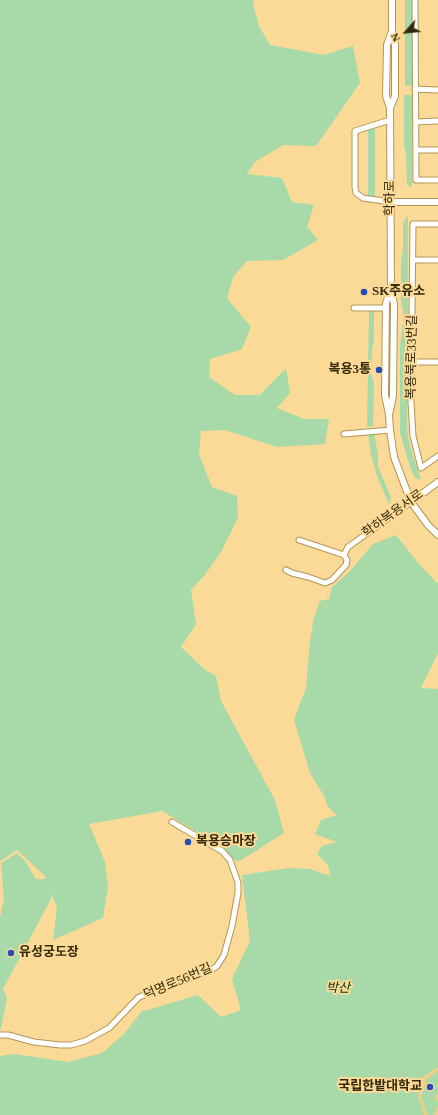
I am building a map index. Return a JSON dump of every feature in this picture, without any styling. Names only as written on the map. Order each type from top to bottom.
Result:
[{"type":"street","name":"학하로","points":[[389,415],[393,396],[394,304],[391,288],[390,108],[395,96],[395,45],[392,31],[392,0]]},
{"type":"street","points":[[415,0],[416,180],[438,180]]},
{"type":"street","points":[[415,89],[438,90]]},
{"type":"street","points":[[390,120],[355,131],[356,193],[363,198],[391,202],[438,202]]},
{"type":"street","points":[[416,122],[438,121]]},
{"type":"street","points":[[416,150],[438,150]]},
{"type":"street","name":"복용북로33번길","points":[[438,224],[413,224],[414,260],[412,362],[413,436],[422,468],[438,456]]},
{"type":"street","points":[[414,260],[438,260]]},
{"type":"street","name":"학하로","points":[[391,288],[386,303],[385,395],[394,457],[411,502],[428,525],[438,535]]},
{"type":"street","points":[[354,308],[386,308]]},
{"type":"street","points":[[412,362],[438,362]]},
{"type":"street","points":[[344,434],[390,430]]},
{"type":"street","name":"학하복용서로","points":[[344,555],[348,547],[438,482]]},
{"type":"street","points":[[286,570],[325,583],[332,580],[346,565],[347,560],[344,555],[299,540]]},
{"type":"street","name":"덕명로56번길","points":[[0,1035],[8,1035],[34,1042],[60,1045],[71,1045],[85,1041],[109,1028],[139,997],[210,971],[217,966],[224,955],[232,926],[238,893],[237,878],[230,860],[222,851],[172,822]]},
{"type":"shaded area","name":"국립한밭대학교","points":[[438,1067],[438,1115],[424,1115],[418,1096],[424,1078]]},
{"type":"green space","points":[[0,0],[254,0],[253,3],[259,26],[270,45],[324,55],[353,46],[360,83],[316,146],[283,145],[255,162],[247,174],[282,178],[292,202],[314,205],[307,227],[318,240],[283,260],[247,261],[233,277],[227,298],[251,327],[242,349],[210,359],[209,377],[235,395],[260,395],[286,368],[290,393],[277,408],[304,419],[329,419],[325,444],[277,447],[225,430],[201,431],[199,454],[212,487],[237,496],[238,518],[221,552],[204,576],[191,590],[196,624],[181,647],[204,669],[216,676],[221,701],[275,800],[284,833],[238,862],[209,839],[162,811],[89,824],[105,862],[108,887],[103,918],[53,940],[57,908],[51,893],[51,899],[3,989],[7,998],[0,1030],[0,917],[4,899],[1,863],[17,853],[25,861],[36,879],[46,879],[45,876],[17,850],[0,861]]},
{"type":"green space","points":[[405,0],[412,0],[412,86],[405,86]]},
{"type":"green space","points":[[404,95],[412,95],[412,187],[407,185],[406,154],[404,145]]},
{"type":"green space","points":[[368,126],[375,126],[375,197],[368,196]]},
{"type":"green space","points":[[408,216],[408,319],[403,319],[401,302],[401,259],[403,252],[403,222]]},
{"type":"green space","points":[[369,310],[374,310],[374,340],[371,372],[374,384],[373,426],[367,427]]},
{"type":"green space","points":[[402,325],[408,325],[408,438],[421,480],[415,478],[410,467],[400,433],[400,345]]},
{"type":"green space","points":[[374,433],[378,454],[378,467],[391,497],[389,504],[377,476],[371,454],[368,434]]},
{"type":"green space","name":"박산","points":[[396,535],[419,564],[438,584],[438,653],[421,688],[438,689],[438,1067],[423,1077],[418,1096],[424,1115],[0,1115],[0,1056],[14,1054],[68,1062],[102,1053],[124,1034],[141,1012],[198,995],[221,1017],[241,1010],[232,979],[250,941],[242,875],[289,868],[310,869],[330,876],[328,865],[317,854],[322,846],[337,842],[315,834],[321,820],[337,815],[328,807],[324,796],[310,773],[294,720],[306,688],[310,641],[314,617],[320,601],[329,599],[332,587],[350,571],[373,544]]},
{"type":"green space","name":"국립한밭대학교","points":[[438,1071],[438,1091],[435,1099],[438,1102],[438,1107],[436,1108],[436,1113],[428,1115],[421,1097],[427,1079]]},
{"type":"place","name":"SK주유소","points":[[364,292]]},
{"type":"place","name":"복용3통","points":[[379,370]]},
{"type":"place","name":"복용승마장","points":[[188,842]]},
{"type":"place","name":"유성궁도장","points":[[11,953]]},
{"type":"place","name":"국립한밭대학교","points":[[430,1087]]}]
